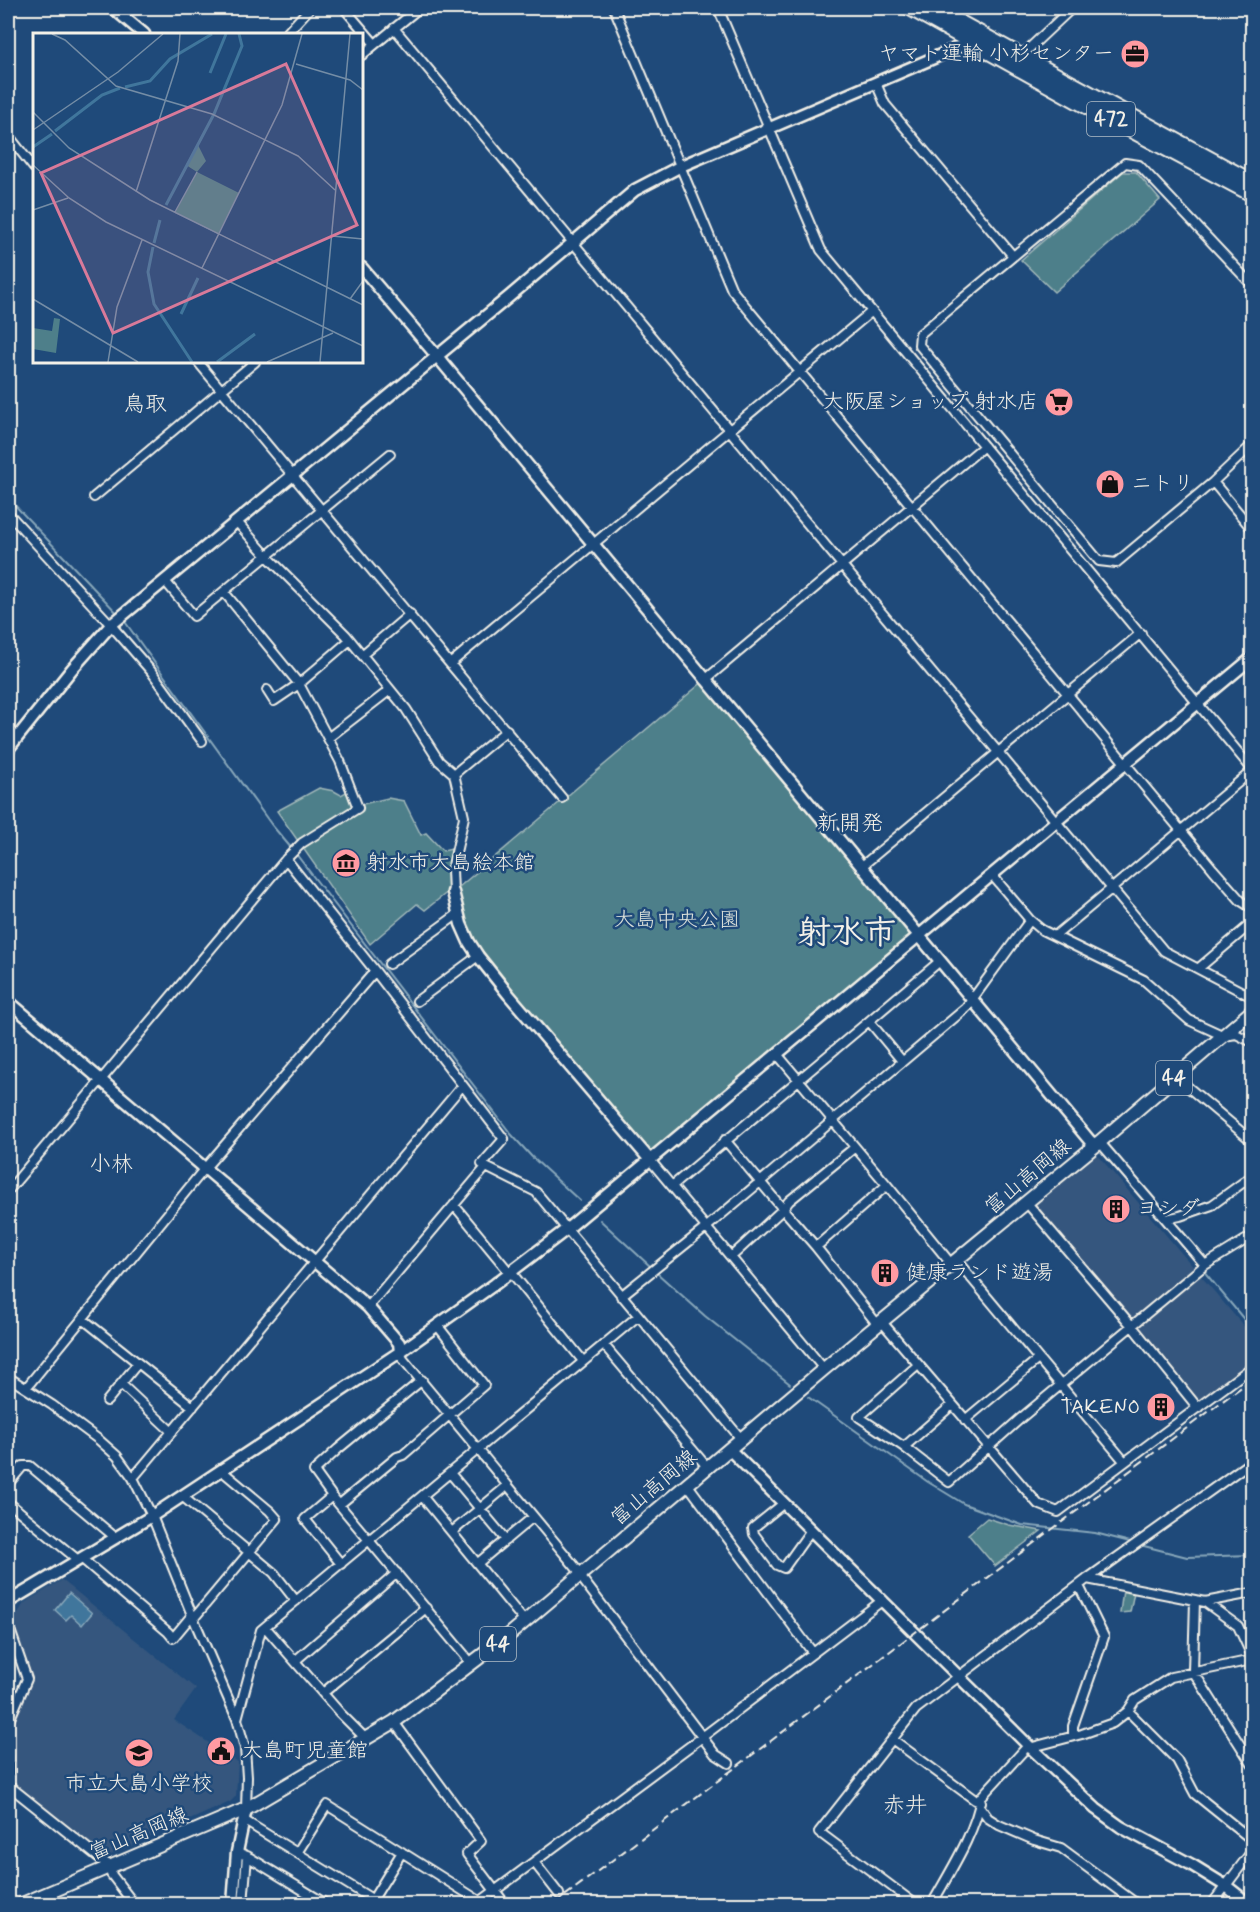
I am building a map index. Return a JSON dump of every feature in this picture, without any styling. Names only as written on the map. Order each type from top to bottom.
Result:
[{"type":"highway","name":"472","points":[[910,8],[1021,56],[1252,182]]},
{"type":"highway","name":"472","points":[[933,8],[974,37],[1097,112],[1252,194]]},
{"type":"main road","name":"富山高岡線","points":[[22,1905],[245,1815],[394,1722],[472,1664],[582,1575],[824,1369],[1096,1145],[1252,1011]]},
{"type":"street","points":[[113,8],[143,33]]},
{"type":"street","points":[[286,33],[310,8]]},
{"type":"street","points":[[344,8],[374,43]]},
{"type":"street","points":[[363,54],[418,8]]},
{"type":"street","points":[[614,8],[732,290],[1181,830],[1241,901],[1252,908]]},
{"type":"street","points":[[718,8],[820,250],[1199,702],[1252,770],[1055,936]]},
{"type":"street","points":[[1021,56],[1072,8]]},
{"type":"street","points":[[394,28],[1164,951],[1252,997]]},
{"type":"street","points":[[8,749],[72,669],[111,625],[635,190],[681,166],[770,130],[974,37]]},
{"type":"street","points":[[876,83],[885,104],[1013,256]]},
{"type":"street","points":[[8,135],[33,167]]},
{"type":"street","points":[[1252,285],[1138,165],[1125,163],[920,334],[919,345],[1099,561],[1116,563],[1213,482],[1252,445]]},
{"type":"street","points":[[363,269],[1090,1141],[1102,1146],[1204,1265]]},
{"type":"street","points":[[451,663],[872,312]]},
{"type":"street","points":[[199,363],[562,798]]},
{"type":"street","points":[[94,496],[254,363]]},
{"type":"street","points":[[705,680],[984,446]]},
{"type":"street","points":[[165,581],[194,616],[390,454]]},
{"type":"street","points":[[1213,482],[1252,529]]},
{"type":"street","points":[[8,513],[151,671],[202,741]]},
{"type":"street","points":[[237,522],[267,556],[350,640],[406,709],[439,761],[454,774],[464,817],[452,870],[453,892],[458,914],[469,942],[478,956],[824,1369]]},
{"type":"street","points":[[8,1191],[286,859],[302,843],[358,808],[340,761],[299,684],[224,592]]},
{"type":"street","points":[[362,655],[410,614]]},
{"type":"street","points":[[862,866],[1141,633]]},
{"type":"street","points":[[267,690],[274,701],[299,684],[350,640]]},
{"type":"street","points":[[8,1602],[152,1516],[400,1352],[510,1273],[567,1229],[1252,658]]},
{"type":"street","points":[[328,738],[390,690]]},
{"type":"street","points":[[454,774],[507,730]]},
{"type":"street","points":[[286,859],[504,1139],[482,1164]]},
{"type":"street","points":[[992,875],[1030,920],[1042,930],[1144,980],[1189,1020],[1224,1036],[1236,1034],[1252,1042]]},
{"type":"street","points":[[389,964],[458,914]]},
{"type":"street","points":[[621,1296],[966,1008],[1030,920]]},
{"type":"street","points":[[1199,968],[1252,923]]},
{"type":"street","points":[[417,1001],[478,956]]},
{"type":"street","points":[[672,1186],[940,961]]},
{"type":"street","points":[[26,1388],[205,1168],[375,971]]},
{"type":"street","points":[[8,1001],[368,1307],[399,1343],[403,1359],[582,1575],[583,1580],[715,1754],[729,1763]]},
{"type":"street","points":[[868,1021],[902,1061]]},
{"type":"street","points":[[777,1054],[854,1148],[1061,1385],[1124,1461]]},
{"type":"street","points":[[1176,1077],[1252,1141]]},
{"type":"street","points":[[133,1478],[462,1086]]},
{"type":"street","points":[[725,1140],[1038,1504],[1058,1512],[1252,1367]]},
{"type":"street","points":[[731,1257],[789,1201],[854,1148]]},
{"type":"street","points":[[368,1307],[486,1167],[536,1192],[742,1440]]},
{"type":"street","points":[[1166,1219],[1212,1205],[1252,1176]]},
{"type":"street","points":[[816,1247],[887,1185]]},
{"type":"street","points":[[1027,1203],[1132,1326],[1198,1408]]},
{"type":"street","points":[[454,1205],[583,1361]]},
{"type":"street","points":[[918,1365],[859,1417],[904,1447],[949,1482],[1204,1265],[1252,1236]]},
{"type":"street","points":[[237,1719],[261,1630],[638,1316]]},
{"type":"street","points":[[83,1319],[193,1407]]},
{"type":"street","points":[[340,1504],[397,1457],[403,1455],[484,1385],[437,1325]]},
{"type":"street","points":[[604,1345],[708,1468]]},
{"type":"street","points":[[965,1420],[1037,1360]]},
{"type":"street","points":[[107,1401],[138,1364]]},
{"type":"street","points":[[8,1377],[99,1440],[117,1456],[133,1478],[152,1516],[237,1719],[244,1749],[247,1777],[245,1815],[234,1905]]},
{"type":"street","points":[[422,1380],[314,1471],[332,1496],[472,1664]]},
{"type":"street","points":[[121,1384],[172,1432]]},
{"type":"street","points":[[904,1447],[952,1405]]},
{"type":"street","points":[[730,1450],[1030,1747],[1096,1809],[1121,1827],[1226,1886],[1249,1905]]},
{"type":"street","points":[[915,1905],[819,1832],[916,1708],[1087,1580],[1252,1461]]},
{"type":"street","points":[[8,1484],[23,1467],[30,1466],[116,1538]]},
{"type":"street","points":[[8,1502],[80,1559],[168,1632],[172,1638],[193,1617],[277,1519],[221,1470]]},
{"type":"street","points":[[450,1473],[506,1540]]},
{"type":"street","points":[[688,1485],[813,1653]]},
{"type":"street","points":[[452,1532],[507,1486]]},
{"type":"street","points":[[182,1496],[274,1573],[296,1601]]},
{"type":"street","points":[[332,1496],[304,1519],[341,1564]]},
{"type":"street","points":[[422,1496],[525,1622]]},
{"type":"street","points":[[784,1503],[753,1528],[754,1534],[777,1565],[784,1568],[811,1530]]},
{"type":"street","points":[[478,1563],[533,1517]]},
{"type":"street","points":[[295,1661],[397,1573]]},
{"type":"street","points":[[1087,1580],[1205,1602],[1252,1593]]},
{"type":"street","points":[[1073,1736],[1073,1726],[1104,1637],[1079,1586]]},
{"type":"street","points":[[297,1853],[327,1805],[479,1903],[883,1600]]},
{"type":"street","points":[[1195,1600],[1193,1671],[1252,1764]]},
{"type":"street","points":[[932,1905],[966,1839],[981,1797],[1025,1749],[1113,1723],[1128,1710],[1135,1700],[1172,1677],[1252,1658],[1238,1626],[1205,1602]]},
{"type":"street","points":[[323,1694],[426,1608]]},
{"type":"street","points":[[8,1624],[27,1678],[8,1723]]},
{"type":"street","points":[[266,1628],[323,1694],[366,1739]]},
{"type":"street","points":[[1128,1710],[1177,1761],[1195,1794],[1252,1840]]},
{"type":"street","points":[[394,1722],[481,1841],[467,1854],[505,1905]]},
{"type":"street","points":[[892,1739],[975,1800],[988,1818],[1034,1840],[1061,1848],[1137,1905]]},
{"type":"street","points":[[8,1757],[8,1784],[112,1868],[111,1874],[134,1904]]},
{"type":"street","points":[[245,1815],[297,1853],[371,1902],[380,1905]]},
{"type":"street","points":[[1212,1905],[1252,1851]]},
{"type":"street","points":[[371,1902],[402,1852]]},
{"type":"street","points":[[242,1854],[243,1905]]},
{"type":"street","points":[[242,1854],[326,1905]]},
{"type":"street","points":[[534,1862],[558,1894]]},
{"type":"street","points":[[51,1892],[55,1905]]},
{"type":"shaded area","points":[[1096,1153],[1252,1336],[1252,1361],[1198,1401],[1033,1206]]},
{"type":"shaded area","points":[[62,1580],[196,1689],[174,1720],[238,1762],[236,1796],[230,1802],[106,1857],[11,1783],[8,1731],[11,1731],[32,1679],[11,1620],[24,1603]]},
{"type":"shaded area","points":[[69,1593],[92,1613],[82,1625],[71,1615],[66,1620],[55,1610]]},
{"type":"green space","points":[[1123,172],[1136,172],[1160,200],[1054,292],[1021,260]]},
{"type":"green space","name":"大島中央公園","points":[[705,680],[918,936],[650,1159],[470,942],[453,892]]},
{"type":"green space","points":[[319,788],[341,795],[348,791],[354,806],[388,798],[404,801],[421,835],[426,833],[443,851],[452,849],[449,891],[425,910],[417,904],[370,944],[277,811]]},
{"type":"green space","points":[[987,1518],[1041,1531],[995,1566],[968,1534]]},
{"type":"green space","points":[[1123,1590],[1134,1592],[1130,1612],[1120,1613]]},
{"type":"waterway","points":[[8,498],[119,615]]},
{"type":"waterway","points":[[123,619],[271,824],[292,849]]},
{"type":"waterway","points":[[296,854],[511,1134],[532,1157],[580,1201]]},
{"type":"waterway","points":[[1158,1216],[1252,1329]]},
{"type":"waterway","points":[[600,1220],[651,1267]]},
{"type":"waterway","points":[[657,1273],[705,1316],[790,1384]]},
{"type":"waterway","points":[[808,1397],[928,1482],[964,1504],[1022,1525],[1095,1533],[1134,1543]]},
{"type":"waterway","points":[[1140,1545],[1187,1557],[1252,1555]]},
{"type":"railway","points":[[554,1904],[1252,1379]]},
{"type":"place","name":"ヤマト運輸 小杉センター","points":[[1135,54]]},
{"type":"place","name":"大阪屋ショップ 射水店","points":[[1059,402]]},
{"type":"place","name":"ニトリ","points":[[1110,484]]},
{"type":"place","name":"射水市大島絵本館","points":[[346,863]]},
{"type":"place","name":"ヨシダ","points":[[1116,1209]]},
{"type":"place","name":"健康ランド遊湯","points":[[885,1273]]},
{"type":"place","name":"TAKENO","points":[[1161,1407]]},
{"type":"place","name":"大島町児童館","points":[[221,1751]]},
{"type":"place","name":"市立大島小学校","points":[[139,1753]]},
{"type":"district","name":"鳥取","points":[[145,405]]},
{"type":"district","name":"新開発","points":[[850,824]]},
{"type":"district","name":"射水市","points":[[847,934]]},
{"type":"district","name":"小林","points":[[111,1165]]},
{"type":"district","name":"赤井","points":[[905,1806]]}]
